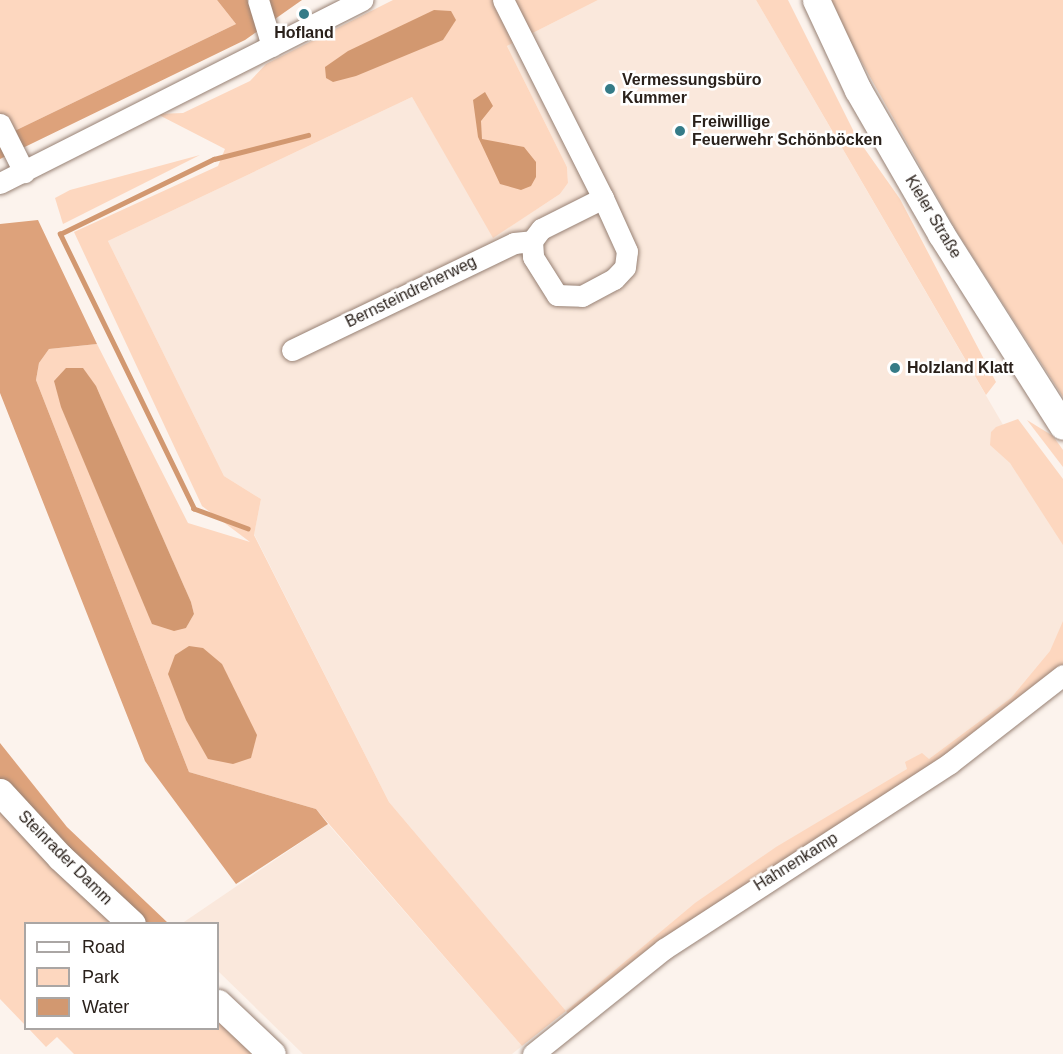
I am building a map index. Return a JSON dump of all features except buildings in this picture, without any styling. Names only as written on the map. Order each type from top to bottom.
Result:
[{"type":"main road","name":"Kieler Straße","points":[[816,0],[858,90],[941,234],[1063,426]]},
{"type":"main road","name":"Steinrader Damm","points":[[0,792],[60,857],[130,922]]},
{"type":"main road","points":[[219,1004],[272,1054]]},
{"type":"street","points":[[258,0],[272,46]]},
{"type":"street","points":[[0,183],[362,0]]},
{"type":"street","points":[[503,0],[603,198],[627,251],[625,267],[614,279],[582,296],[557,295],[545,281],[534,257],[532,241]]},
{"type":"street","points":[[0,124],[24,172]]},
{"type":"street","name":"Bernsteindreherweg","points":[[292,350],[514,243],[532,241],[541,228],[603,198]]},
{"type":"street","name":"Hahnenkamp","points":[[533,1054],[664,950],[958,758],[1063,675]]},
{"type":"shaded area","points":[[217,0],[302,0],[245,40],[0,159],[0,138],[236,24]]},
{"type":"shaded area","points":[[598,0],[756,0],[1063,528],[1063,638],[1018,694],[990,720],[566,1011],[389,802],[254,534],[261,499],[224,476],[108,241],[412,97],[494,237],[560,194],[568,183],[567,167],[507,46]]},
{"type":"shaded area","points":[[38,220],[97,344],[49,349],[39,363],[36,380],[189,772],[316,809],[328,824],[236,884],[145,761],[0,393],[0,224]]},
{"type":"shaded area","points":[[0,743],[67,827],[167,922],[141,922],[0,784]]},
{"type":"shaded area","points":[[328,824],[522,1046],[512,1054],[303,1054],[219,972],[219,922],[184,922]]},
{"type":"green space","points":[[0,0],[217,0],[236,24],[0,138]]},
{"type":"green space","points":[[393,0],[598,0],[507,46],[567,167],[568,183],[560,194],[493,238],[412,97],[108,241],[224,476],[261,499],[254,535],[389,802],[566,1011],[522,1046],[316,809],[189,772],[36,380],[39,363],[49,349],[97,344],[188,523],[250,542],[202,506],[74,232],[218,166],[225,149],[157,114],[183,113],[250,81],[266,64]],"holes":[[[96,386],[191,602],[194,614],[186,628]]]},
{"type":"green space","points":[[756,0],[788,0],[857,138],[900,199],[996,382],[986,395]]},
{"type":"green space","points":[[827,0],[1063,0],[1063,397],[957,232]]},
{"type":"green space","points":[[200,155],[63,224],[55,198],[70,190]]},
{"type":"green space","points":[[1018,419],[1063,479],[1063,545],[1010,463],[990,445],[991,432],[996,427]]},
{"type":"green space","points":[[1027,420],[1053,436],[1063,450],[1063,467]]},
{"type":"green space","points":[[1063,621],[1063,664],[1030,696],[571,1017],[566,1011],[695,903],[776,847],[907,769],[905,762],[922,753],[929,759],[1011,698],[1050,651]]},
{"type":"green space","points":[[0,800],[117,922],[24,922],[24,1024],[0,999]]},
{"type":"green space","points":[[219,1020],[255,1054],[74,1054],[57,1037],[46,1047],[30,1030],[219,1030]]},
{"type":"water","points":[[434,10],[451,11],[456,20],[443,40],[356,76],[333,82],[326,78],[325,67],[348,51]]},
{"type":"water","points":[[485,92],[493,106],[481,121],[482,139],[524,147],[536,162],[536,177],[531,186],[521,190],[500,184],[478,137],[473,100]]},
{"type":"water","points":[[66,368],[83,368],[96,386],[191,602],[194,614],[186,628],[174,631],[152,624],[61,407],[54,381]]},
{"type":"water","points":[[189,646],[203,648],[222,664],[257,735],[251,758],[233,764],[208,759],[186,720],[168,674],[175,655]]},
{"type":"waterway","points":[[248,529],[194,509],[60,234],[214,159],[308,135]]},
{"type":"place","name":"Hofland","points":[[304,14]]},
{"type":"place","name":"Vermessungsbüro Kummer","points":[[610,89]]},
{"type":"place","name":"Freiwillige Feuerwehr Schönböcken","points":[[680,131]]},
{"type":"place","name":"Holzland Klatt","points":[[895,368]]}]
